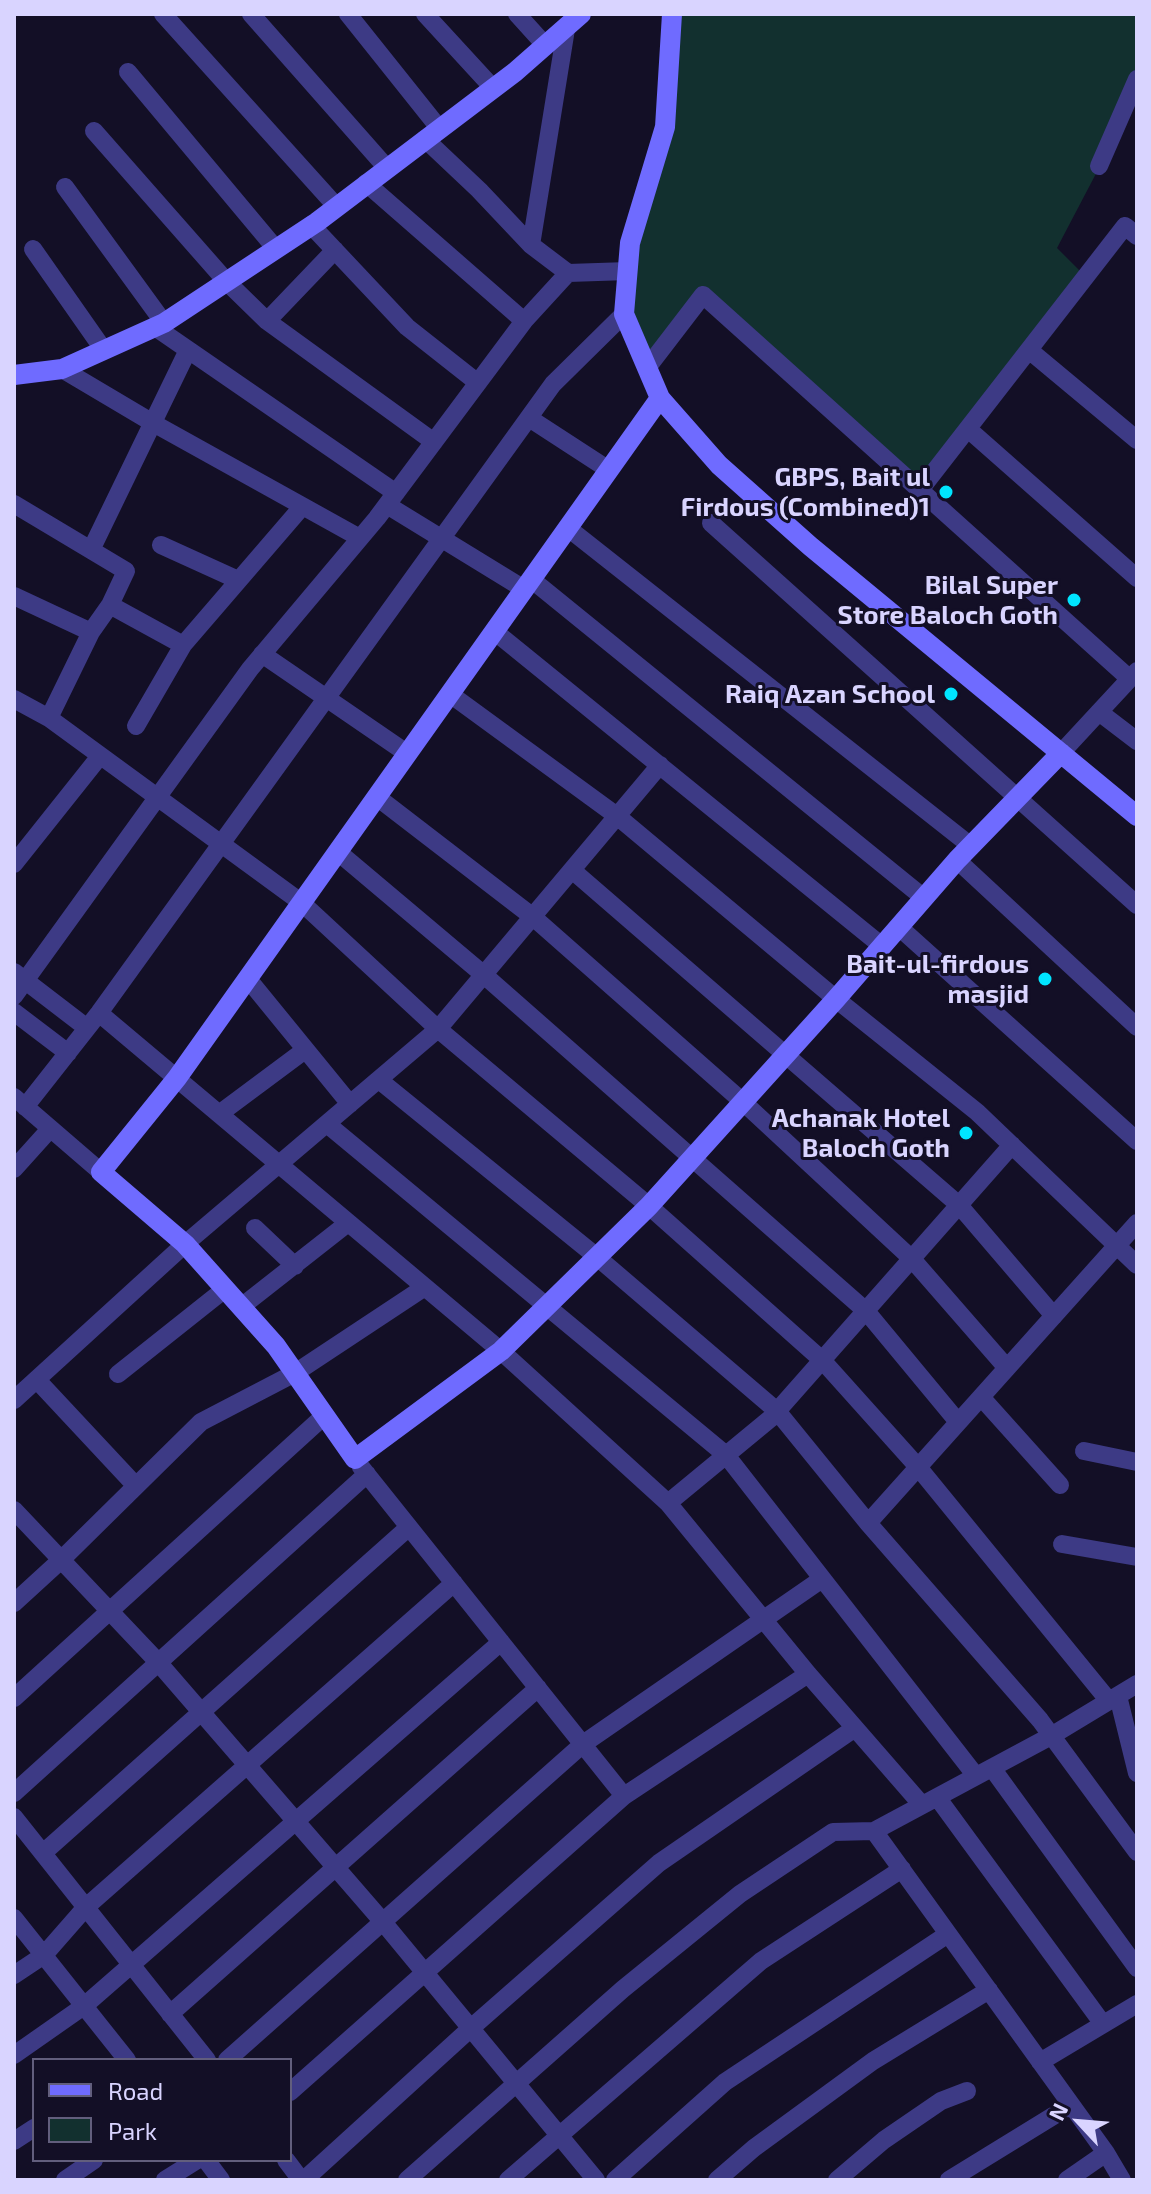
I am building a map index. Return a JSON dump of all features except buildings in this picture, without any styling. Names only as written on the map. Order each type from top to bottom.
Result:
[{"type":"street","points":[[163,14],[336,206]]},
{"type":"street","points":[[251,14],[386,167]]},
{"type":"street","points":[[348,14],[432,133],[479,190],[531,245],[568,273],[628,271]]},
{"type":"street","points":[[425,14],[493,88]]},
{"type":"street","points":[[517,14],[545,45]]},
{"type":"street","points":[[14,375],[62,369],[160,325],[311,225],[493,88],[581,14]]},
{"type":"street","points":[[672,14],[665,127],[630,243],[624,314],[660,398],[730,475],[810,546],[1137,816]]},
{"type":"street","points":[[531,245],[566,29]]},
{"type":"street","points":[[128,72],[276,249]]},
{"type":"street","points":[[1099,166],[1135,89]]},
{"type":"street","points":[[94,131],[226,281],[267,321],[434,442]]},
{"type":"street","points":[[366,183],[524,321]]},
{"type":"street","points":[[65,187],[160,325],[188,350],[442,539],[528,584],[924,898]]},
{"type":"street","points":[[311,225],[407,327],[478,383]]},
{"type":"street","points":[[920,490],[1125,226],[1137,236]]},
{"type":"street","points":[[33,249],[103,349]]},
{"type":"street","points":[[267,321],[335,250]]},
{"type":"street","points":[[87,1028],[18,983],[262,654],[391,499],[524,321],[568,273]]},
{"type":"street","points":[[14,1793],[361,1467],[501,1351],[649,1206],[964,853],[1133,675],[920,490],[703,295],[647,368]]},
{"type":"street","points":[[624,314],[553,384],[99,1013],[68,1053],[20,1102],[185,1244],[276,1346],[361,1467],[624,1796]]},
{"type":"street","points":[[91,550],[188,350]]},
{"type":"street","points":[[1029,350],[1137,440]]},
{"type":"street","points":[[62,369],[301,508],[360,538]]},
{"type":"street","points":[[101,1172],[177,1078],[660,398]]},
{"type":"street","points":[[529,418],[609,470]]},
{"type":"street","points":[[968,429],[1137,578]]},
{"type":"street","points":[[14,504],[126,571],[110,605],[91,632],[49,718]]},
{"type":"street","points":[[136,726],[183,645],[301,508]]},
{"type":"street","points":[[711,523],[1137,905]]},
{"type":"street","points":[[568,528],[964,853],[1137,1027]]},
{"type":"street","points":[[161,545],[238,580]]},
{"type":"street","points":[[14,596],[91,632]]},
{"type":"street","points":[[110,605],[183,645]]},
{"type":"street","points":[[494,631],[882,946]]},
{"type":"street","points":[[262,654],[408,754]]},
{"type":"street","points":[[450,694],[617,816],[977,1112],[1137,1265]]},
{"type":"street","points":[[14,699],[49,718],[302,903],[438,1029],[649,1206],[822,1360],[918,1467],[1114,1698],[1137,1773]]},
{"type":"street","points":[[1099,712],[1137,741]]},
{"type":"street","points":[[14,864],[100,756]]},
{"type":"street","points":[[14,1400],[185,1244],[438,1029],[660,765]]},
{"type":"street","points":[[377,797],[533,917],[743,1102],[912,1259],[1007,1368]]},
{"type":"street","points":[[338,852],[484,975],[866,1311],[958,1422]]},
{"type":"street","points":[[572,870],[959,1205],[1054,1316]]},
{"type":"street","points":[[899,927],[1137,1141]]},
{"type":"street","points":[[248,979],[350,1104]]},
{"type":"street","points":[[14,1012],[68,1053]]},
{"type":"street","points":[[99,1013],[501,1351],[668,1503],[855,1728],[929,1801],[1103,2024]]},
{"type":"street","points":[[219,1114],[305,1050]]},
{"type":"street","points":[[379,1080],[597,1257],[777,1411],[868,1523],[1051,1736],[1137,1852]]},
{"type":"street","points":[[327,1124],[726,1455],[822,1579],[984,1772],[1137,1968]]},
{"type":"street","points":[[14,1169],[50,1129]]},
{"type":"street","points":[[668,1503],[777,1411],[1012,1145]]},
{"type":"street","points":[[241,1307],[348,1223]]},
{"type":"street","points":[[868,1523],[1137,1223]]},
{"type":"street","points":[[255,1228],[295,1266]]},
{"type":"street","points":[[14,1603],[201,1422],[295,1373],[425,1287]]},
{"type":"street","points":[[118,1374],[225,1289]]},
{"type":"street","points":[[37,1380],[136,1486]]},
{"type":"street","points":[[981,1397],[1060,1485]]},
{"type":"street","points":[[14,1698],[324,1416]]},
{"type":"street","points":[[1084,1451],[1137,1462]]},
{"type":"street","points":[[14,1511],[157,1661],[383,1922],[596,2180]]},
{"type":"street","points":[[43,1853],[409,1527]]},
{"type":"street","points":[[1062,1544],[1137,1557]]},
{"type":"street","points":[[229,2058],[583,1744],[822,1579]]},
{"type":"street","points":[[14,1975],[44,1955],[86,1907],[454,1583]]},
{"type":"street","points":[[14,2055],[84,2006],[501,1642]]},
{"type":"street","points":[[292,2090],[624,1796],[808,1674]]},
{"type":"street","points":[[407,2180],[623,1989],[740,1894],[833,1832],[874,1831],[1051,1736],[1137,1684]]},
{"type":"street","points":[[170,2014],[538,1688]]},
{"type":"street","points":[[288,2162],[302,2180],[659,1863],[855,1728]]},
{"type":"street","points":[[14,1817],[205,2058]]},
{"type":"street","points":[[874,1831],[1106,2153],[1122,2180]]},
{"type":"street","points":[[508,2180],[761,1961],[902,1869]]},
{"type":"street","points":[[14,1918],[125,2058]]},
{"type":"street","points":[[615,2180],[725,2082],[948,1934]]},
{"type":"street","points":[[717,2180],[754,2148],[873,2061],[989,1990]]},
{"type":"street","points":[[1040,2062],[1132,2007],[1137,2027]]},
{"type":"street","points":[[837,2180],[884,2140],[941,2101],[967,2091]]},
{"type":"street","points":[[949,2180],[1071,2105]]},
{"type":"street","points":[[14,2141],[32,2129]]},
{"type":"street","points":[[1067,2180],[1106,2153]]},
{"type":"street","points":[[65,2180],[91,2162]]},
{"type":"street","points":[[165,2180],[194,2162]]},
{"type":"street","points":[[208,2162],[221,2180]]},
{"type":"green space","points":[[673,14],[1137,14],[1137,75],[1100,166],[1057,248],[1086,277],[921,490],[704,295],[648,367],[625,313],[665,126]]},
{"type":"place","name":"GBPS, Bait ul Firdous (Combined)1","points":[[946,492]]},
{"type":"place","name":"Bilal Super Store Baloch Goth","points":[[1074,600]]},
{"type":"place","name":"Raiq Azan School","points":[[951,694]]},
{"type":"place","name":"Bait-ul-firdous masjid","points":[[1045,979]]},
{"type":"place","name":"Achanak Hotel Baloch Goth","points":[[966,1133]]}]
